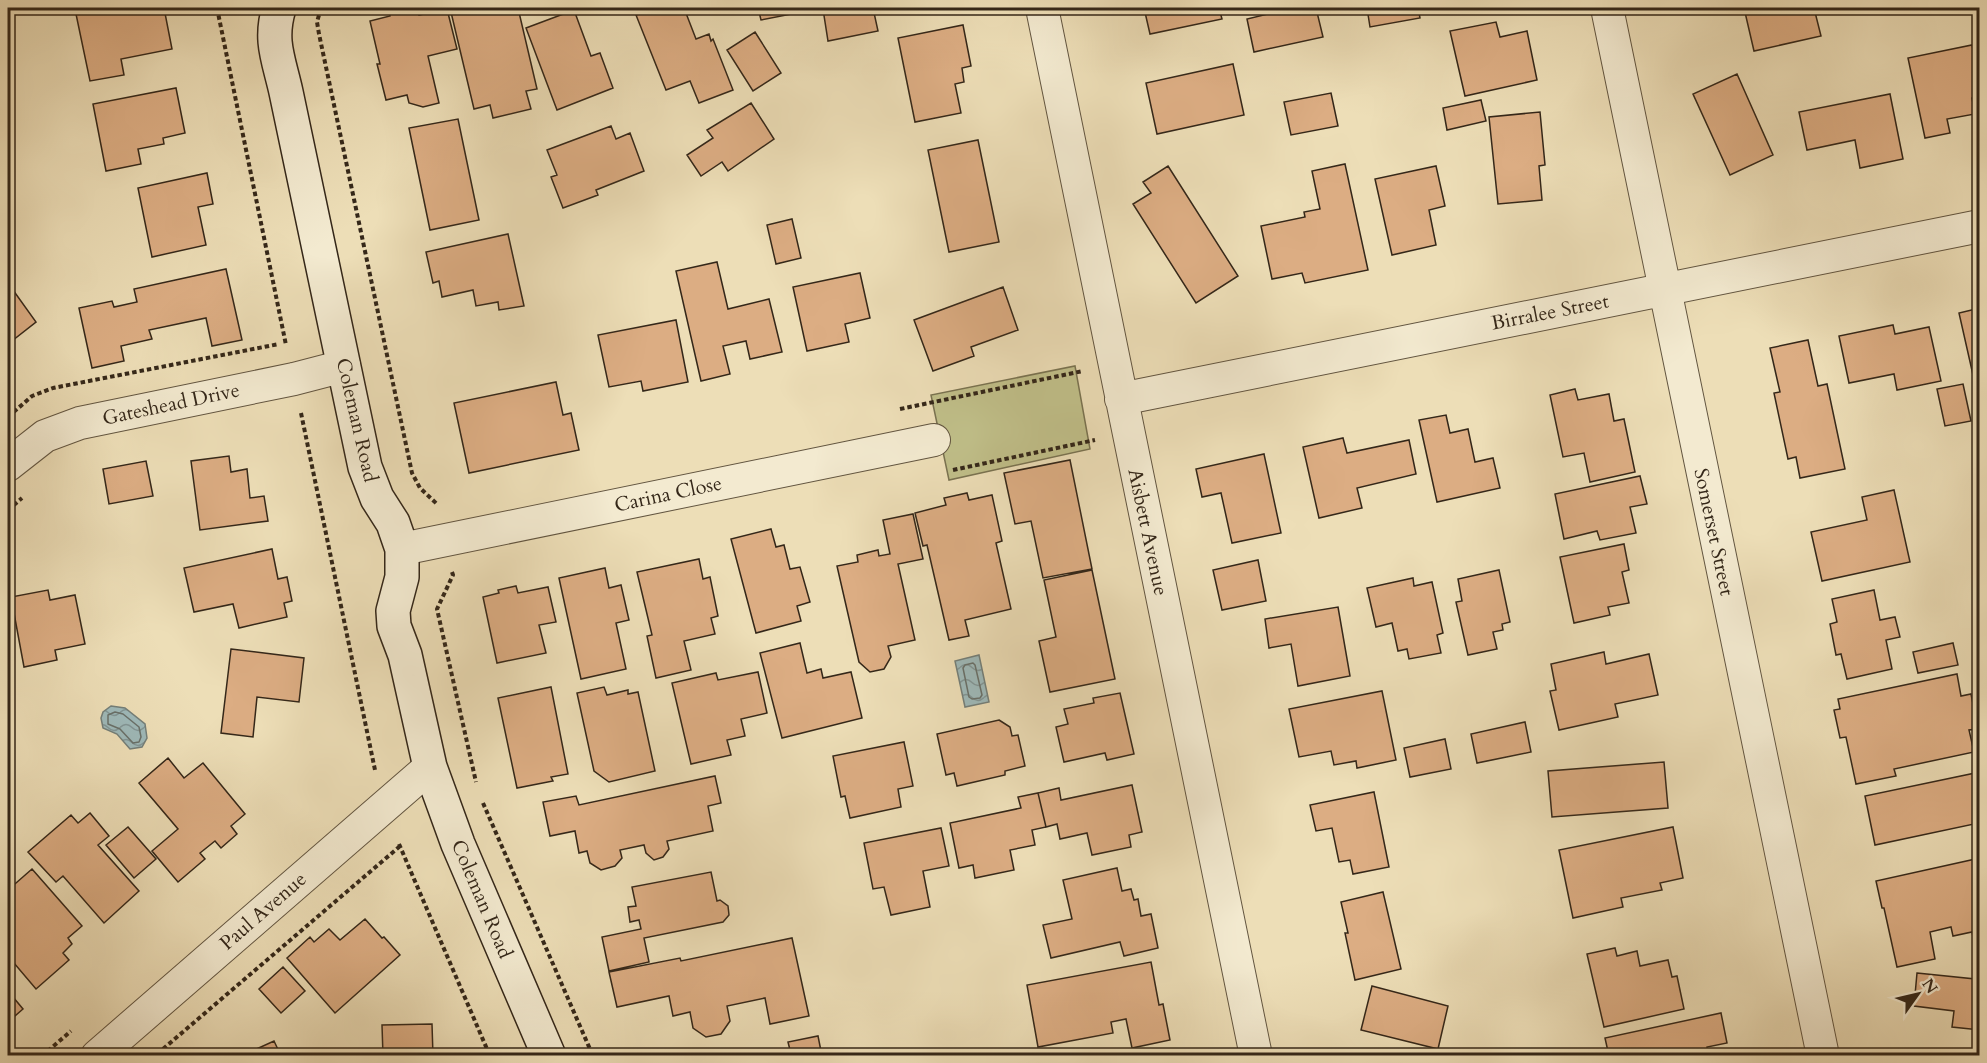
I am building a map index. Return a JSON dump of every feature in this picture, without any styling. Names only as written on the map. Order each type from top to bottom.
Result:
[{"type":"street","name":"Coleman Road","points":[[279,8],[274,27],[276,56],[286,92],[370,484],[376,498],[393,523],[402,549],[402,577],[393,611],[394,626],[405,656],[430,768],[458,844],[549,1056]]},
{"type":"street","name":"Aisbett Avenue","points":[[1042,8],[1256,1056]]},
{"type":"street","name":"Somerset Street","points":[[1607,8],[1823,1056]]},
{"type":"street","name":"Birralee Street","points":[[1121,399],[1980,226]]},
{"type":"street","name":"Gateshead Drive","points":[[8,465],[45,436],[80,423],[294,379],[344,366]]},
{"type":"street","name":"Carina Close","points":[[402,549],[934,440]]},
{"type":"street","name":"Paul Avenue","points":[[97,1056],[430,768]]},
{"type":"path","points":[[216,8],[286,342]]},
{"type":"path","points":[[321,8],[317,22],[319,34],[412,473],[420,488],[438,505],[440,513]]},
{"type":"path","points":[[290,417],[302,415],[374,766]]},
{"type":"path","points":[[8,510],[24,495]]},
{"type":"path","points":[[451,566],[453,575],[437,609],[477,786]]},
{"type":"path","points":[[480,795],[593,1056]]},
{"type":"path","points":[[155,1056],[399,847],[490,1056]]},
{"type":"shaded area","points":[[1075,366],[1090,449],[949,480],[931,395]]},
{"type":"water","points":[[979,655],[989,702],[965,707],[955,661]]},
{"type":"water","points":[[111,706],[125,708],[145,724],[147,738],[142,747],[130,749],[117,734],[103,728],[101,718],[103,712]]},
{"type":"building","points":[[110,8],[164,8],[172,49],[121,59],[124,75],[90,81],[76,14]]},
{"type":"building","points":[[417,8],[419,15],[447,9],[457,49],[428,56],[439,103],[423,107],[409,103],[407,95],[386,100],[370,21],[390,16],[389,10]]},
{"type":"building","points":[[450,8],[518,8],[537,89],[526,91],[531,109],[493,118],[490,105],[474,109]]},
{"type":"building","points":[[656,8],[684,8],[696,39],[709,34],[733,90],[699,103],[690,81],[666,90],[636,15]]},
{"type":"building","points":[[758,8],[801,8],[802,12],[761,20]]},
{"type":"building","points":[[873,8],[878,31],[828,41],[823,9]]},
{"type":"building","points":[[1144,8],[1219,8],[1222,19],[1150,34]]},
{"type":"building","points":[[1287,8],[1316,8],[1323,37],[1254,52],[1247,19]]},
{"type":"building","points":[[1367,8],[1418,8],[1420,18],[1370,27]]},
{"type":"building","points":[[1744,8],[1786,8],[1787,11],[1814,8],[1821,36],[1754,51]]},
{"type":"building","points":[[574,10],[591,56],[600,53],[613,88],[557,110],[526,28]]},
{"type":"building","points":[[1496,22],[1500,37],[1527,31],[1537,80],[1465,96],[1450,31]]},
{"type":"building","points":[[963,25],[971,66],[962,68],[964,82],[955,84],[961,113],[915,122],[898,38]]},
{"type":"building","points":[[755,32],[781,73],[753,91],[727,50]]},
{"type":"building","points":[[1972,45],[1980,78],[1980,96],[1972,98],[1975,114],[1947,119],[1950,133],[1925,138],[1908,58]]},
{"type":"building","points":[[1233,64],[1244,115],[1157,134],[1146,83]]},
{"type":"building","points":[[1737,74],[1773,155],[1730,175],[1693,94]]},
{"type":"building","points":[[176,88],[185,133],[163,138],[164,144],[138,149],[141,164],[106,171],[93,104]]},
{"type":"building","points":[[1331,93],[1338,126],[1291,135],[1284,102]]},
{"type":"building","points":[[1890,94],[1903,159],[1860,168],[1855,140],[1807,150],[1799,112]]},
{"type":"building","points":[[1481,100],[1486,121],[1447,130],[1443,108]]},
{"type":"building","points":[[751,103],[774,139],[728,171],[722,162],[701,176],[687,155],[713,138],[707,130]]},
{"type":"building","points":[[1540,112],[1545,165],[1539,166],[1542,200],[1498,204],[1489,117]]},
{"type":"building","points":[[458,119],[479,220],[430,230],[409,128]]},
{"type":"building","points":[[611,126],[616,139],[630,133],[644,171],[596,190],[598,195],[563,208],[551,177],[557,175],[547,150]]},
{"type":"building","points":[[978,140],[999,242],[949,252],[928,150]]},
{"type":"building","points":[[1345,164],[1368,270],[1305,283],[1302,273],[1272,279],[1261,226],[1305,217],[1304,212],[1320,209],[1312,171]]},
{"type":"building","points":[[1168,166],[1238,276],[1196,303],[1133,204],[1151,193],[1143,182]]},
{"type":"building","points":[[1436,166],[1445,206],[1429,210],[1436,245],[1392,255],[1375,179]]},
{"type":"building","points":[[207,173],[213,204],[198,207],[206,245],[152,257],[138,188]]},
{"type":"building","points":[[792,219],[801,258],[776,264],[767,225]]},
{"type":"building","points":[[508,234],[524,306],[499,310],[498,302],[476,306],[473,290],[442,297],[439,281],[433,283],[426,252]]},
{"type":"building","points":[[717,262],[728,309],[769,299],[782,352],[750,359],[746,341],[723,346],[730,374],[701,381],[676,271]]},
{"type":"building","points":[[226,269],[242,340],[212,346],[206,318],[149,330],[152,339],[121,346],[124,361],[92,368],[79,308],[112,301],[114,307],[137,302],[134,289]]},
{"type":"building","points":[[860,273],[870,318],[845,324],[849,342],[807,351],[793,287]]},
{"type":"building","points":[[8,283],[36,322],[8,344]]},
{"type":"building","points":[[1003,287],[1018,330],[971,347],[974,356],[933,371],[914,320]]},
{"type":"building","points":[[1980,308],[1980,406],[1959,313]]},
{"type":"building","points":[[676,320],[688,382],[643,391],[641,381],[609,387],[598,335]]},
{"type":"building","points":[[1893,325],[1895,334],[1929,327],[1941,381],[1897,390],[1894,374],[1849,383],[1839,336]]},
{"type":"building","points":[[1808,340],[1818,386],[1827,384],[1845,469],[1800,478],[1796,457],[1788,459],[1774,393],[1780,392],[1770,348]]},
{"type":"building","points":[[556,382],[563,415],[571,413],[579,450],[469,473],[454,403]]},
{"type":"building","points":[[1963,384],[1971,421],[1945,426],[1937,389]]},
{"type":"building","points":[[1575,389],[1578,400],[1609,394],[1614,421],[1624,419],[1635,472],[1590,482],[1584,453],[1563,457],[1550,395]]},
{"type":"building","points":[[1446,415],[1450,433],[1468,429],[1475,462],[1493,458],[1500,488],[1437,502],[1419,420]]},
{"type":"building","points":[[1343,438],[1347,453],[1409,440],[1416,474],[1357,488],[1362,508],[1319,518],[1303,447]]},
{"type":"building","points":[[1264,454],[1281,533],[1232,543],[1221,493],[1202,497],[1196,469]]},
{"type":"building","points":[[229,456],[231,472],[247,469],[250,498],[264,496],[268,521],[200,530],[191,461]]},
{"type":"building","points":[[1070,460],[1092,569],[1043,578],[1031,521],[1015,524],[1004,473]]},
{"type":"building","points":[[146,461],[153,496],[109,504],[103,469]]},
{"type":"building","points":[[1640,476],[1647,504],[1630,507],[1636,533],[1600,540],[1597,531],[1564,539],[1555,494]]},
{"type":"building","points":[[1894,490],[1910,562],[1822,581],[1811,532],[1867,520],[1862,497]]},
{"type":"building","points":[[967,493],[969,500],[992,495],[1002,541],[996,543],[1011,609],[965,620],[969,636],[949,640],[927,545],[923,546],[915,513],[946,505],[944,498]]},
{"type":"building","points":[[913,514],[923,559],[898,564],[915,640],[888,646],[891,657],[884,669],[870,672],[859,662],[837,566],[858,562],[857,555],[878,550],[879,556],[890,554],[883,520]]},
{"type":"building","points":[[771,529],[776,547],[784,545],[790,569],[800,567],[810,602],[797,606],[801,621],[756,633],[731,539]]},
{"type":"building","points":[[1624,544],[1629,570],[1622,572],[1629,603],[1608,607],[1610,615],[1574,623],[1560,557]]},
{"type":"building","points":[[272,549],[278,579],[287,577],[292,601],[284,603],[287,617],[239,628],[233,604],[194,612],[184,568]]},
{"type":"building","points":[[699,559],[703,579],[710,577],[718,616],[711,618],[715,634],[684,641],[691,670],[656,678],[647,636],[652,635],[637,572]]},
{"type":"building","points":[[1258,560],[1266,601],[1222,610],[1213,570]]},
{"type":"building","points":[[605,568],[609,588],[621,585],[629,620],[616,623],[626,669],[581,679],[559,578]]},
{"type":"building","points":[[1092,570],[1115,679],[1050,692],[1039,641],[1056,637],[1044,580]]},
{"type":"building","points":[[1499,570],[1510,622],[1502,624],[1503,630],[1493,632],[1497,649],[1468,655],[1456,602],[1462,601],[1458,579]]},
{"type":"building","points":[[1413,578],[1414,586],[1432,582],[1443,633],[1437,635],[1441,653],[1409,659],[1407,649],[1398,651],[1392,623],[1376,627],[1367,588]]},
{"type":"building","points":[[516,586],[518,593],[548,587],[556,622],[539,625],[546,653],[497,663],[483,597],[499,593],[498,590]]},
{"type":"building","points":[[48,590],[50,600],[75,595],[85,644],[55,650],[57,660],[24,667],[11,597]]},
{"type":"building","points":[[1874,590],[1880,620],[1895,617],[1900,637],[1886,640],[1892,669],[1847,679],[1841,654],[1836,655],[1830,624],[1837,622],[1832,599]]},
{"type":"building","points":[[1338,607],[1350,676],[1298,686],[1291,644],[1269,648],[1265,619]]},
{"type":"building","points":[[800,643],[807,673],[821,669],[823,678],[851,672],[862,718],[782,738],[760,653]]},
{"type":"building","points":[[1953,643],[1958,665],[1918,673],[1913,652]]},
{"type":"building","points":[[231,649],[304,658],[299,702],[257,697],[253,737],[221,733]]},
{"type":"building","points":[[1604,652],[1606,664],[1649,654],[1658,695],[1615,704],[1618,717],[1559,730],[1550,691],[1556,690],[1551,664]]},
{"type":"building","points":[[758,672],[767,713],[741,719],[745,736],[727,740],[731,755],[691,764],[672,683],[716,673],[718,680]]},
{"type":"building","points":[[1957,674],[1961,696],[1971,694],[1978,729],[1969,730],[1974,752],[1894,769],[1896,776],[1856,784],[1846,737],[1840,738],[1834,710],[1840,709],[1838,699]]},
{"type":"building","points":[[551,687],[568,774],[551,777],[553,781],[517,788],[498,698]]},
{"type":"building","points":[[604,687],[607,695],[628,690],[628,694],[638,692],[655,771],[609,782],[594,771],[577,693]]},
{"type":"building","points":[[8,690],[13,719],[8,720]]},
{"type":"building","points":[[1382,691],[1396,760],[1357,768],[1356,761],[1334,765],[1331,751],[1299,757],[1289,709]]},
{"type":"building","points":[[1120,693],[1134,754],[1107,760],[1105,753],[1064,762],[1056,727],[1068,724],[1064,709],[1094,703],[1093,698]]},
{"type":"building","points":[[999,720],[1010,727],[1012,736],[1018,735],[1025,766],[1005,771],[1005,775],[957,786],[954,773],[946,775],[937,734]]},
{"type":"building","points":[[1525,722],[1531,752],[1477,763],[1471,734]]},
{"type":"building","points":[[1445,739],[1451,769],[1410,777],[1404,748]]},
{"type":"building","points":[[904,742],[913,786],[898,789],[901,807],[850,818],[845,796],[841,797],[833,756]]},
{"type":"building","points":[[168,758],[184,778],[203,763],[245,814],[231,826],[237,834],[221,848],[215,841],[200,853],[205,859],[178,882],[152,851],[178,829],[139,783]]},
{"type":"building","points":[[1664,762],[1668,808],[1552,817],[1548,771]]},
{"type":"building","points":[[1980,772],[1979,823],[1875,845],[1865,796]]},
{"type":"building","points":[[715,776],[721,803],[708,806],[713,831],[667,841],[669,849],[663,857],[654,860],[646,853],[644,845],[620,850],[622,858],[615,866],[601,870],[590,863],[587,851],[579,853],[575,831],[550,836],[543,802],[576,796],[579,805]]},
{"type":"building","points":[[1132,785],[1142,832],[1129,835],[1131,847],[1092,855],[1087,833],[1060,839],[1057,824],[1046,827],[1038,793],[1059,788],[1061,800]]},
{"type":"building","points":[[1374,792],[1389,867],[1353,874],[1350,860],[1339,862],[1332,828],[1316,831],[1310,805]]},
{"type":"building","points":[[1038,793],[1046,827],[1032,830],[1035,845],[1010,850],[1014,870],[975,878],[973,865],[959,868],[950,823],[1021,808],[1018,797]]},
{"type":"building","points":[[90,813],[109,836],[98,845],[139,891],[104,923],[63,876],[56,882],[28,852],[71,815],[78,823]]},
{"type":"building","points":[[128,827],[156,859],[134,878],[106,845]]},
{"type":"building","points":[[1673,827],[1683,878],[1660,883],[1662,890],[1621,898],[1623,907],[1573,918],[1559,850]]},
{"type":"building","points":[[941,828],[949,866],[923,871],[930,907],[891,915],[884,887],[873,889],[864,843]]},
{"type":"building","points":[[1980,858],[1980,949],[1976,950],[1972,932],[1953,936],[1951,927],[1930,932],[1935,959],[1897,967],[1876,881]]},
{"type":"building","points":[[1117,868],[1122,891],[1131,889],[1134,900],[1138,899],[1141,916],[1151,914],[1158,948],[1124,956],[1120,942],[1051,958],[1043,925],[1072,919],[1063,880]]},
{"type":"building","points":[[32,869],[82,926],[68,938],[72,944],[63,953],[69,960],[36,989],[8,956],[8,890]]},
{"type":"building","points":[[711,872],[717,901],[720,900],[728,906],[729,915],[723,922],[644,938],[649,962],[609,971],[602,937],[641,929],[639,920],[630,922],[628,907],[636,906],[632,887]]},
{"type":"building","points":[[1383,892],[1401,969],[1355,980],[1341,902]]},
{"type":"building","points":[[365,919],[400,955],[335,1013],[287,958],[310,937],[314,942],[329,929],[340,940]]},
{"type":"building","points":[[792,938],[809,1016],[770,1024],[765,998],[727,1006],[730,1021],[721,1034],[706,1037],[693,1028],[690,1012],[673,1016],[669,996],[617,1007],[609,972],[680,958],[681,961]]},
{"type":"building","points":[[1615,948],[1617,956],[1637,951],[1640,966],[1668,960],[1672,977],[1677,976],[1684,1009],[1604,1027],[1587,954]]},
{"type":"building","points":[[1151,962],[1159,1005],[1163,1004],[1170,1040],[1132,1048],[1126,1019],[1111,1022],[1113,1033],[1038,1047],[1027,985]]},
{"type":"building","points":[[283,967],[305,991],[281,1013],[259,989]]},
{"type":"building","points":[[1917,973],[1975,979],[1974,985],[1980,986],[1980,1030],[1952,1027],[1954,1011],[1914,1006]]},
{"type":"building","points":[[1372,986],[1448,1006],[1438,1049],[1361,1030]]},
{"type":"building","points":[[8,991],[23,1009],[8,1022]]},
{"type":"building","points":[[1721,1013],[1727,1043],[1707,1047],[1708,1056],[1609,1056],[1605,1038]]},
{"type":"building","points":[[432,1024],[433,1056],[383,1056],[382,1025]]},
{"type":"building","points":[[818,1036],[822,1056],[764,1056],[790,1050],[788,1042]]},
{"type":"building","points":[[274,1041],[281,1056],[241,1056]]}]
